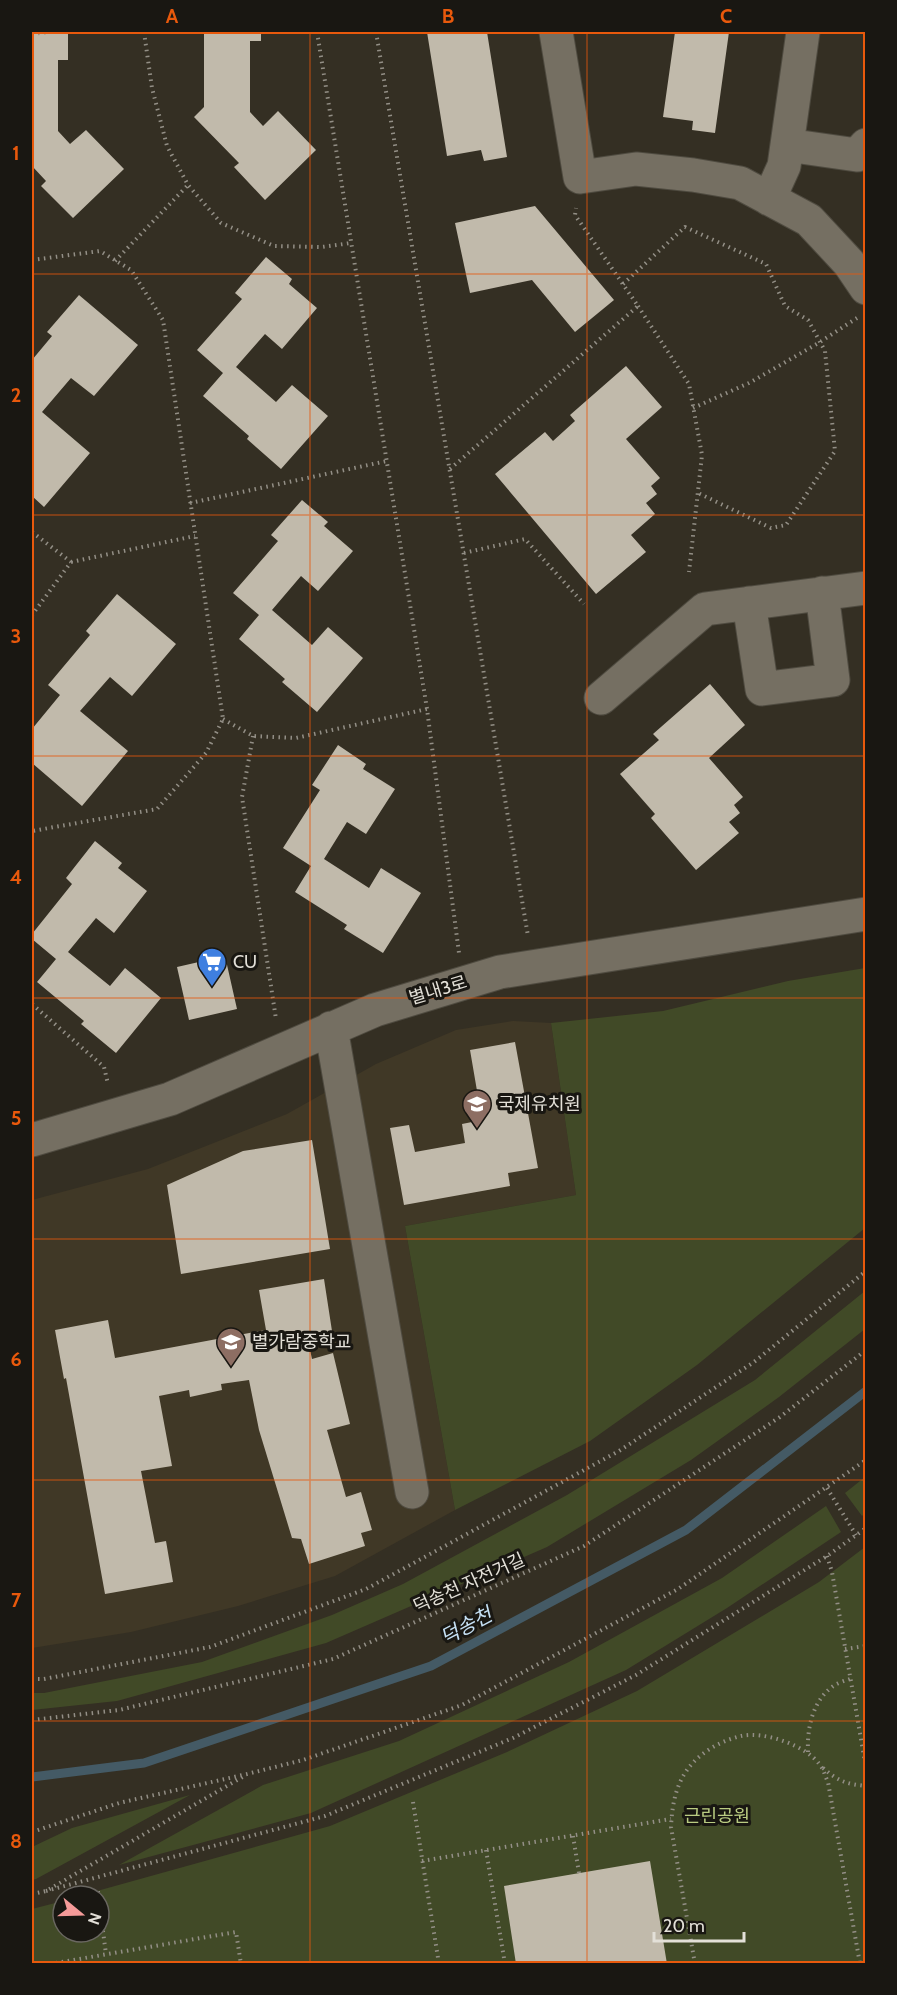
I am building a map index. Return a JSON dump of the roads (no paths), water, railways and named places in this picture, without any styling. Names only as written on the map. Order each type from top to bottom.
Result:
[{"type":"street","points":[[556,32],[580,177],[636,169],[740,183],[809,220],[849,263],[866,288]]},
{"type":"street","points":[[769,199],[784,166],[803,32]]},
{"type":"street","points":[[787,145],[857,154],[866,145]]},
{"type":"street","points":[[601,699],[705,609],[866,588]]},
{"type":"street","points":[[749,603],[762,689],[833,680],[822,593]]},
{"type":"street","name":"별내3로","points":[[32,1140],[170,1099],[375,1010],[500,972],[866,914]]},
{"type":"street","points":[[331,1028],[412,1492]]},
{"type":"waterway","name":"덕송천","points":[[32,1777],[144,1763],[431,1666],[686,1530],[866,1391]]},
{"type":"place","name":"CU","points":[[212,988]]},
{"type":"place","name":"국제유치원","points":[[477,1130]]},
{"type":"place","name":"별가람중학교","points":[[231,1368]]},
{"type":"park label","name":"근린공원","points":[[717,1816]]}]
